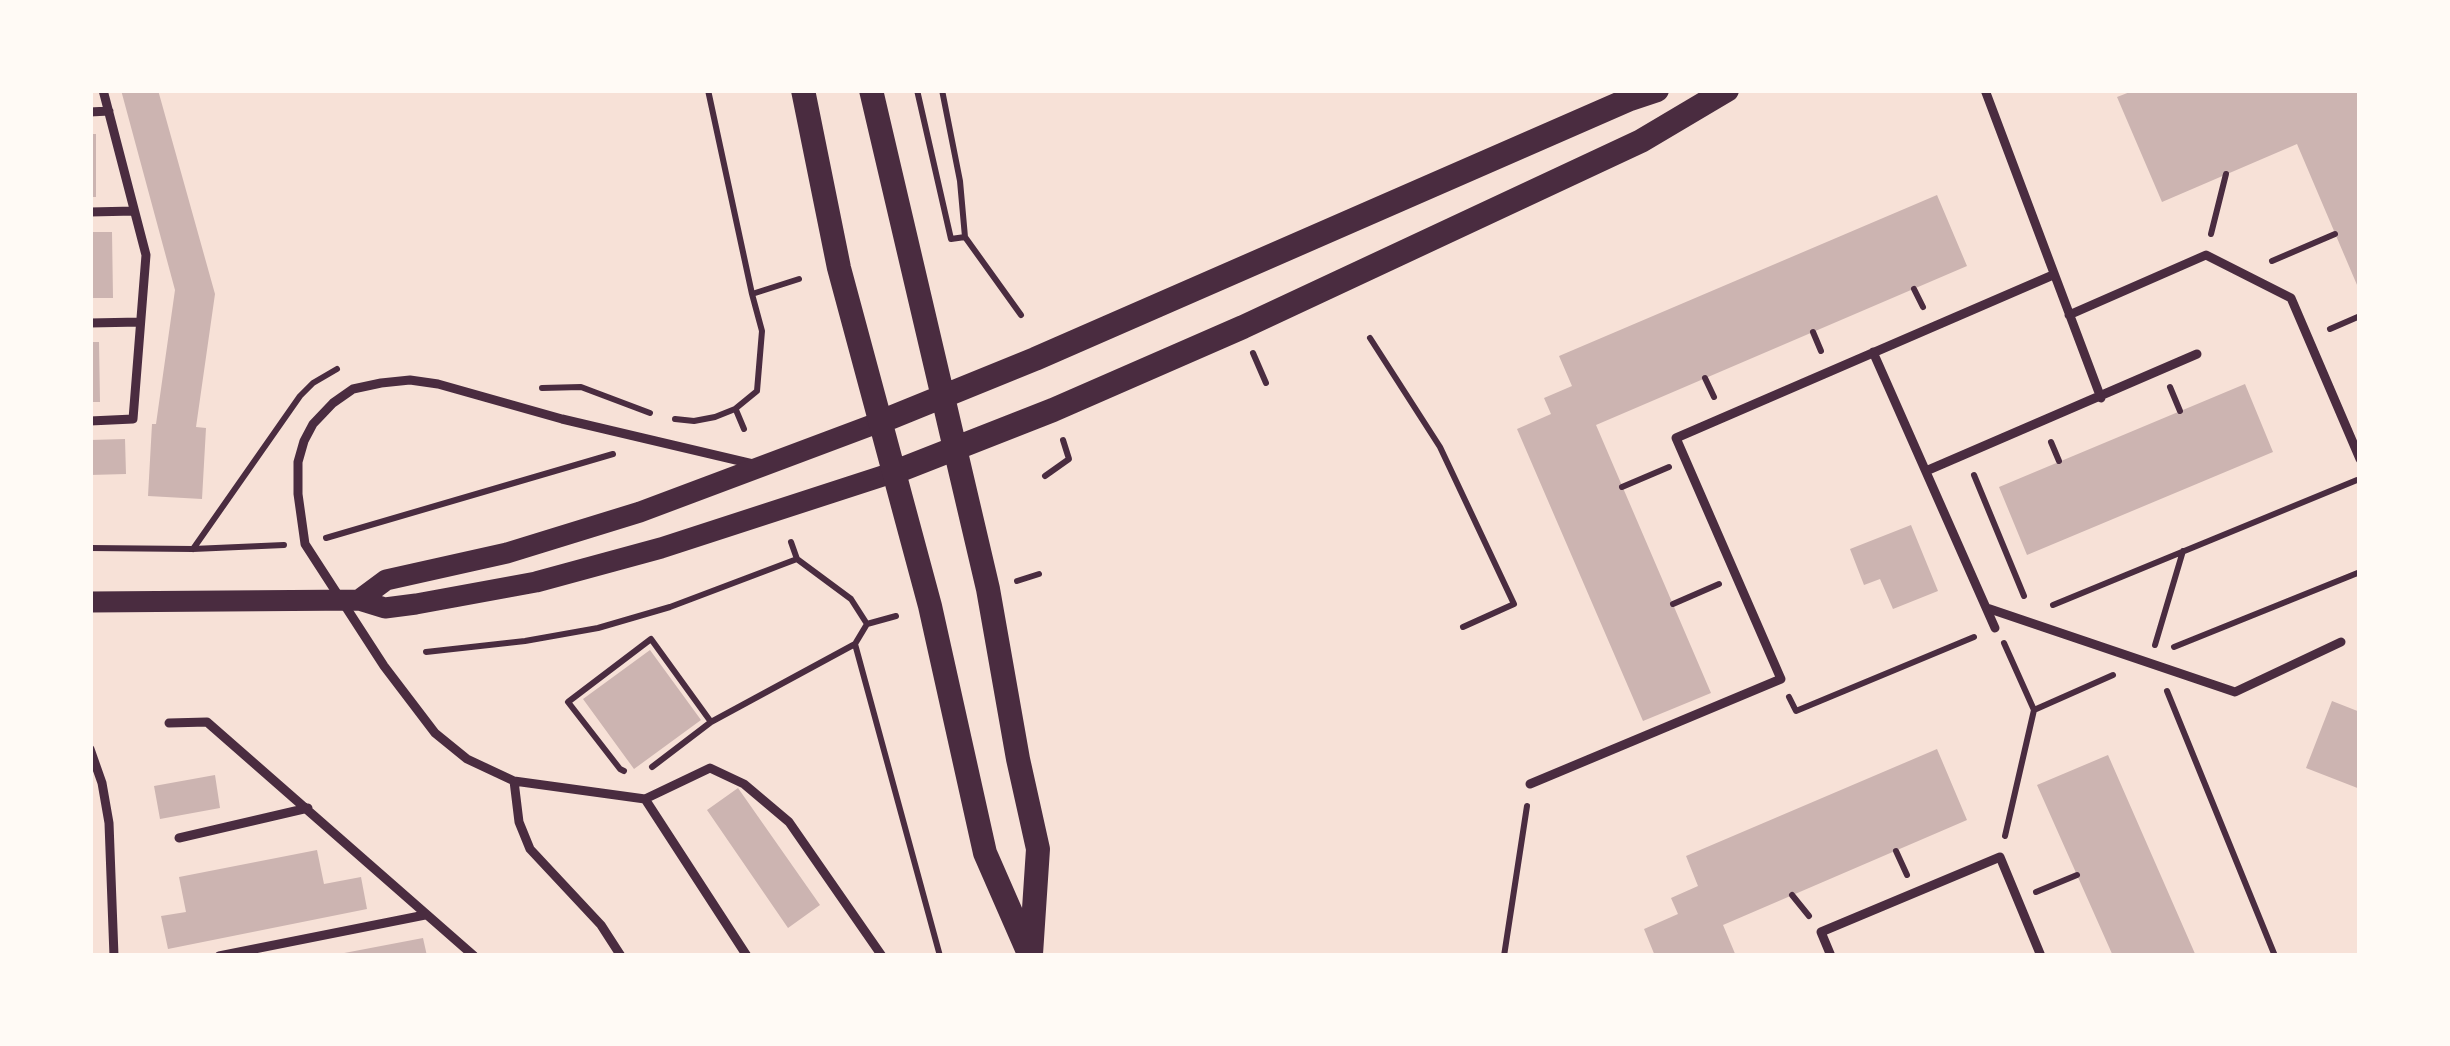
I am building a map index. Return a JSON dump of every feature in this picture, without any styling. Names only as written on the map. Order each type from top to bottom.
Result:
[{"type":"main road","points":[[803,90],[839,268],[931,606],[985,853],[1030,956]]},
{"type":"main road","points":[[871,90],[988,589],[1038,849],[1030,956]]},
{"type":"main road","points":[[880,422],[1052,352],[1630,98],[1658,90]]},
{"type":"main road","points":[[896,472],[1053,410],[1263,317],[1641,141],[1727,90]]},
{"type":"street","points":[[351,600],[386,580],[507,553],[640,512],[880,422]]},
{"type":"street","points":[[90,602],[351,600],[385,608],[416,604],[536,582],[661,548],[896,472]]},
{"type":"lane","points":[[90,421],[133,419],[146,255],[104,90]]},
{"type":"lane","points":[[1985,90],[2101,398]]},
{"type":"lane","points":[[90,112],[109,111]]},
{"type":"lane","points":[[90,212],[134,211]]},
{"type":"lane","points":[[2069,315],[2206,255],[2291,298],[2360,459]]},
{"type":"lane","points":[[1530,784],[1781,679],[1676,438],[2053,274]]},
{"type":"lane","points":[[90,323],[140,322]]},
{"type":"lane","points":[[1873,352],[1996,628]]},
{"type":"lane","points":[[1926,471],[2197,354]]},
{"type":"lane","points":[[762,466],[410,380],[353,389],[333,403],[304,441],[298,461],[298,494],[304,544],[351,600],[393,679],[435,733],[467,758],[514,781],[645,799],[710,768],[744,784],[789,822],[881,956]]},
{"type":"lane","points":[[1987,608],[2235,692],[2341,642]]},
{"type":"lane","points":[[169,723],[207,722],[474,956]]},
{"type":"lane","points":[[90,749],[109,823],[114,956]]},
{"type":"lane","points":[[514,781],[519,822],[530,849],[601,926],[621,956]]},
{"type":"lane","points":[[645,799],[747,956]]},
{"type":"lane","points":[[179,838],[308,808]]},
{"type":"lane","points":[[1832,956],[1821,932],[2000,857],[2041,956]]},
{"type":"lane","points":[[218,956],[426,915]]},
{"type":"path","points":[[525,388],[580,387],[661,417],[694,421],[735,409],[757,391],[762,331],[708,90]]},
{"type":"path","points":[[917,90],[952,238],[965,237]]},
{"type":"path","points":[[942,90],[960,181],[965,237],[1021,315]]},
{"type":"path","points":[[2206,255],[2226,174]]},
{"type":"path","points":[[2243,274],[2335,234]]},
{"type":"path","points":[[752,294],[799,279]]},
{"type":"path","points":[[2308,338],[2360,316]]},
{"type":"path","points":[[1370,338],[1440,447],[1514,604],[1463,627]]},
{"type":"path","points":[[735,409],[744,429]]},
{"type":"path","points":[[1045,476],[1070,458],[1063,440]]},
{"type":"path","points":[[90,548],[193,550],[304,544],[656,442]]},
{"type":"path","points":[[1964,453],[2031,614]]},
{"type":"path","points":[[1622,487],[1686,460]]},
{"type":"path","points":[[2017,620],[2360,478]]},
{"type":"path","points":[[791,542],[797,559],[850,599],[867,624]]},
{"type":"path","points":[[2161,622],[2183,551]]},
{"type":"path","points":[[425,652],[598,628],[670,607],[797,559]]},
{"type":"path","points":[[2275,956],[2152,656],[2360,572]]},
{"type":"path","points":[[1017,581],[1039,574]]},
{"type":"path","points":[[1672,604],[1737,576]]},
{"type":"path","points":[[711,722],[651,639],[568,702],[620,770],[642,776],[711,722],[855,644],[867,624],[896,616]]},
{"type":"path","points":[[1796,711],[1996,628]]},
{"type":"path","points":[[855,644],[940,956]]},
{"type":"path","points":[[2000,857],[2034,710],[2012,657]]},
{"type":"path","points":[[2034,710],[2097,683]]},
{"type":"path","points":[[1504,956],[1530,784]]},
{"type":"path","points":[[2018,900],[2077,875]]},
{"type":"building","points":[[121,90],[158,90],[215,294],[196,427],[206,428],[202,499],[148,496],[152,424],[156,424],[175,290]]},
{"type":"building","points":[[2135,90],[2360,90],[2360,292],[2297,144],[2162,202],[2117,97]]},
{"type":"building","points":[[90,134],[96,134],[96,197],[90,197]]},
{"type":"building","points":[[1937,195],[1967,266],[1596,425],[1711,693],[1643,721],[1517,429],[1551,414],[1544,398],[1572,386],[1559,356]]},
{"type":"building","points":[[90,232],[112,232],[113,298],[90,298]]},
{"type":"building","points":[[90,342],[99,342],[100,402],[90,402]]},
{"type":"building","points":[[2245,384],[2273,452],[2027,555],[1999,487]]},
{"type":"building","points":[[125,439],[126,474],[90,475],[90,440]]},
{"type":"building","points":[[1911,525],[1938,591],[1893,609],[1880,579],[1864,585],[1850,549]]},
{"type":"building","points":[[650,650],[701,720],[634,769],[583,699]]},
{"type":"building","points":[[2332,701],[2360,712],[2360,789],[2306,768]]},
{"type":"building","points":[[1937,749],[1967,820],[1723,925],[1736,956],[1655,956],[1644,929],[1678,914],[1671,898],[1698,886],[1686,856]]},
{"type":"building","points":[[2108,755],[2196,956],[2113,956],[2037,785]]},
{"type":"building","points":[[215,775],[220,808],[160,819],[154,786]]},
{"type":"building","points":[[738,788],[820,905],[788,928],[707,810]]},
{"type":"building","points":[[317,850],[324,884],[361,877],[367,909],[168,949],[161,916],[186,912],[179,877]]},
{"type":"building","points":[[423,938],[427,956],[339,956],[339,954]]}]
